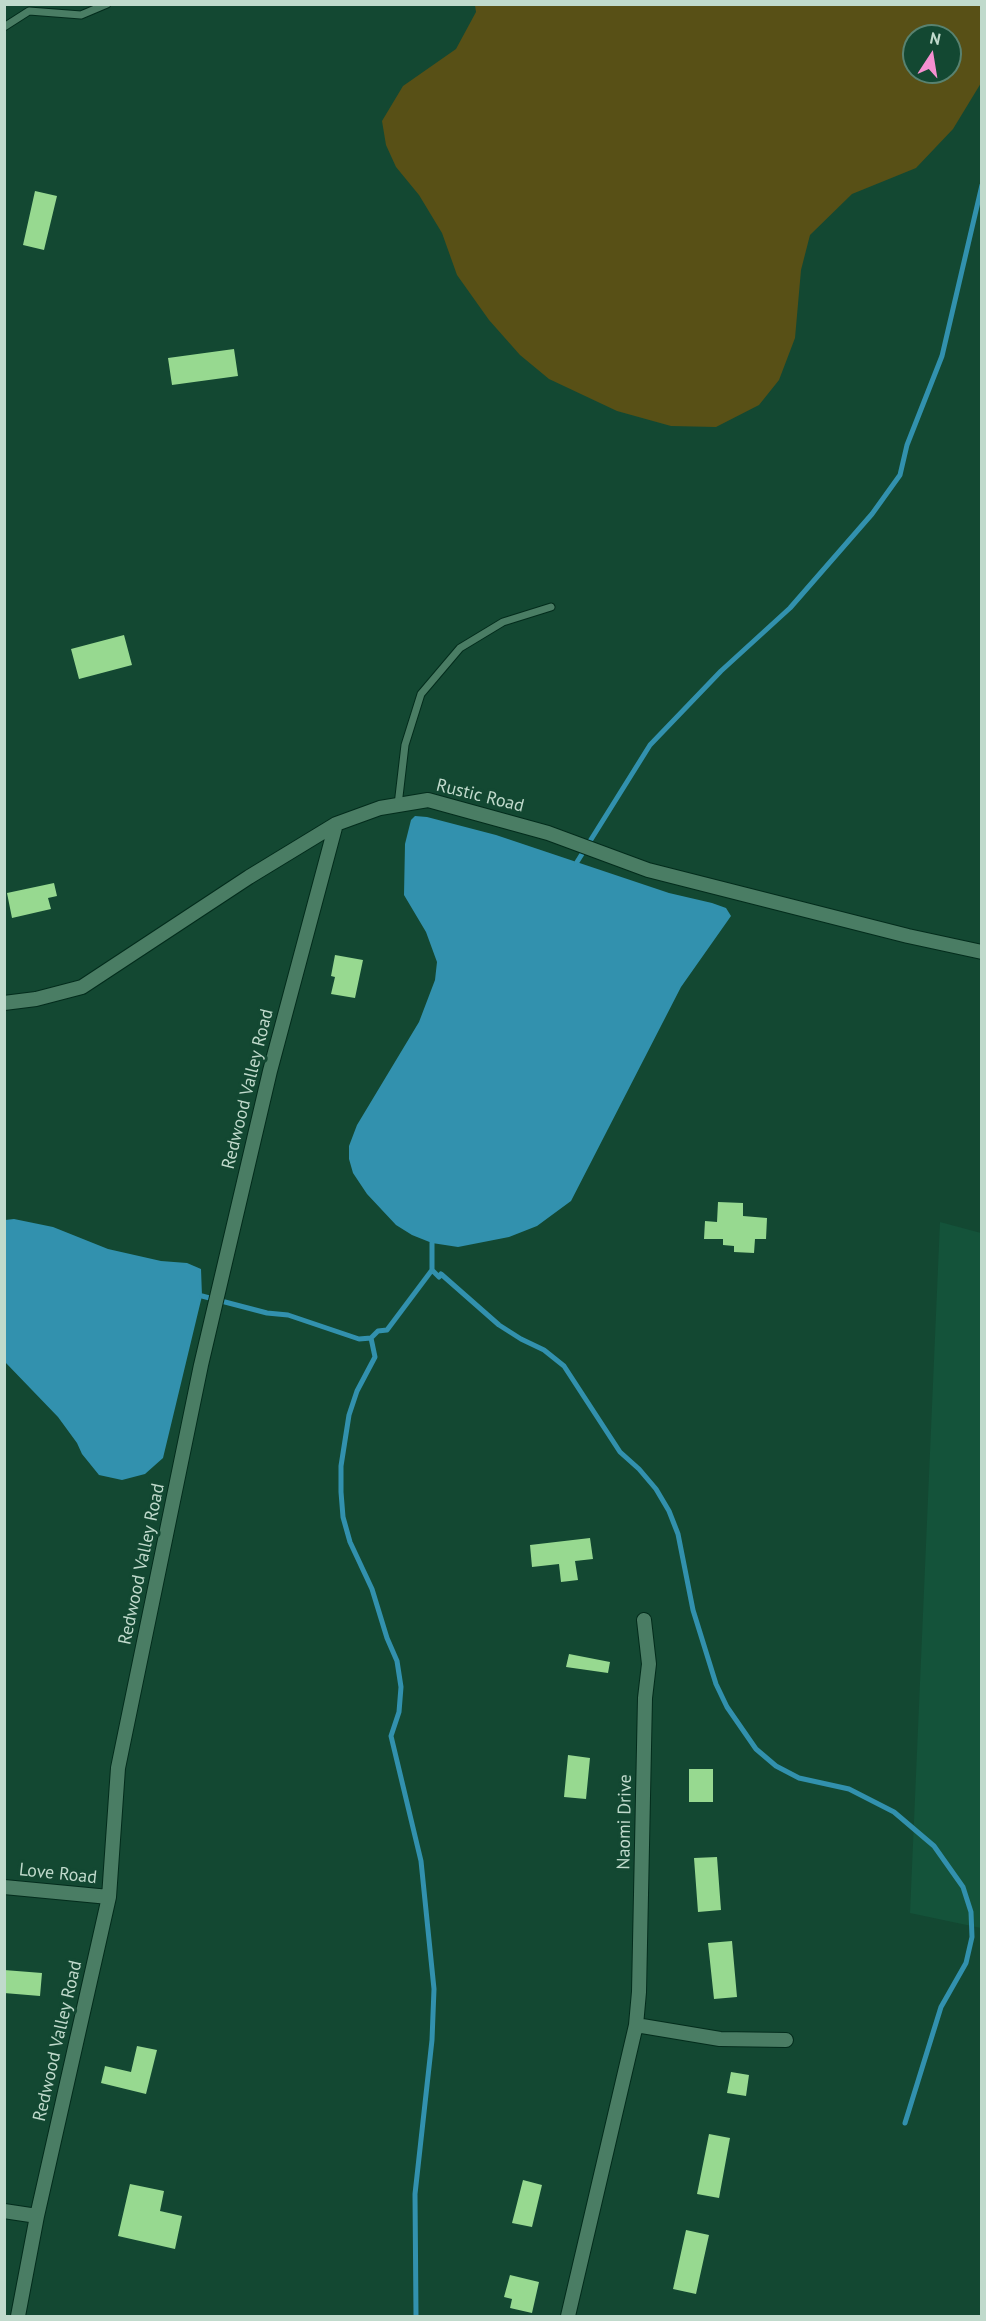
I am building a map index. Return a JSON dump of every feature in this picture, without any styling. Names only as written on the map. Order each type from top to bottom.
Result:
[{"type":"street","name":"Rustic Road","points":[[4,1003],[36,999],[82,987],[249,877],[336,824],[380,808],[428,800],[548,833],[648,870],[981,952]]},
{"type":"street","name":"Redwood Valley Road","points":[[18,2316],[37,2216],[109,1897],[118,1768],[201,1365],[270,1071],[336,824]]},
{"type":"street","name":"Naomi Drive","points":[[568,2316],[636,2025],[639,1992],[645,1698],[648,1664],[644,1620]]},
{"type":"street","name":"Love Road","points":[[4,1887],[109,1897]]},
{"type":"street","points":[[636,2025],[720,2039],[786,2040]]},
{"type":"street","points":[[4,2211],[37,2216]]},
{"type":"lane","points":[[4,27],[29,11],[81,15],[107,4]]},
{"type":"lane","points":[[398,805],[405,745],[421,694],[460,648],[503,622],[551,607]]},
{"type":"shaded area","points":[[475,5],[981,5],[981,83],[953,129],[916,168],[852,194],[810,235],[801,270],[795,338],[779,380],[759,405],[716,427],[671,426],[617,411],[549,379],[520,355],[489,320],[457,275],[442,233],[419,195],[396,167],[386,145],[382,121],[403,86],[456,49],[476,12]]},
{"type":"shaded area","points":[[940,1222],[981,1233],[981,1928],[910,1913]]},
{"type":"water","points":[[415,816],[496,835],[669,893],[712,903],[726,908],[731,916],[681,987],[571,1201],[537,1226],[509,1237],[458,1247],[432,1243],[396,1225],[367,1194],[353,1173],[349,1159],[349,1146],[357,1125],[419,1022],[435,980],[437,962],[426,932],[404,895],[405,844],[411,820]]},
{"type":"water","points":[[14,1219],[53,1227],[108,1249],[161,1261],[187,1263],[201,1269],[202,1296],[163,1458],[145,1474],[122,1480],[99,1475],[58,1417],[5,1362],[5,1220]]},
{"type":"building","points":[[35,191],[57,196],[44,250],[23,245]]},
{"type":"building","points":[[234,349],[238,376],[172,385],[168,358]]},
{"type":"building","points":[[124,635],[132,665],[79,679],[71,649]]},
{"type":"building","points":[[54,883],[57,896],[48,898],[51,909],[12,918],[7,893]]},
{"type":"building","points":[[335,955],[363,960],[355,998],[331,994],[335,977],[331,976]]},
{"type":"building","points":[[718,1202],[743,1203],[743,1216],[767,1218],[766,1239],[755,1239],[754,1253],[734,1252],[734,1246],[723,1245],[723,1239],[704,1239],[705,1221],[717,1222]]},
{"type":"building","points":[[590,1538],[593,1559],[575,1561],[578,1580],[561,1582],[559,1564],[532,1567],[530,1545]]},
{"type":"building","points":[[569,1654],[610,1662],[608,1673],[566,1667]]},
{"type":"building","points":[[568,1755],[590,1758],[586,1799],[564,1797]]},
{"type":"building","points":[[689,1769],[713,1769],[713,1802],[689,1802]]},
{"type":"building","points":[[717,1857],[721,1910],[698,1912],[694,1858]]},
{"type":"building","points":[[732,1941],[737,1997],[714,1999],[708,1943]]},
{"type":"building","points":[[4,1970],[42,1973],[40,1996],[4,1993]]},
{"type":"building","points":[[137,2046],[157,2050],[146,2094],[101,2083],[105,2066],[131,2072]]},
{"type":"building","points":[[731,2072],[749,2075],[746,2096],[727,2093]]},
{"type":"building","points":[[709,2134],[730,2138],[719,2198],[697,2194]]},
{"type":"building","points":[[523,2180],[542,2185],[532,2227],[512,2223]]},
{"type":"building","points":[[130,2184],[164,2191],[160,2211],[182,2216],[175,2249],[118,2236]]},
{"type":"building","points":[[686,2230],[709,2235],[696,2294],[673,2289]]},
{"type":"building","points":[[510,2275],[539,2282],[532,2313],[510,2308],[512,2299],[504,2297]]},
{"type":"waterway","points":[[577,862],[650,745],[721,671],[790,608],[872,514],[900,475],[907,445],[942,356],[982,185]]},
{"type":"waterway","points":[[202,1296],[267,1313],[288,1315],[359,1339],[371,1338],[378,1331],[387,1330],[432,1270],[432,1243]]},
{"type":"waterway","points":[[432,1270],[439,1277],[441,1274],[499,1325],[544,1350],[564,1366],[620,1452],[656,1489],[669,1511],[678,1534],[693,1610],[716,1684],[727,1707],[756,1749],[776,1766],[799,1778],[849,1789],[894,1812],[934,1846],[963,1887],[971,1912],[972,1937],[966,1963],[941,2007],[905,2123]]},
{"type":"waterway","points":[[371,1338],[375,1357],[357,1391],[349,1415],[341,1466],[341,1492],[343,1517],[350,1542],[372,1589],[387,1638],[397,1661],[401,1687],[399,1712],[391,1736],[421,1861],[434,1989],[432,2040],[415,2194],[416,2316]]}]
